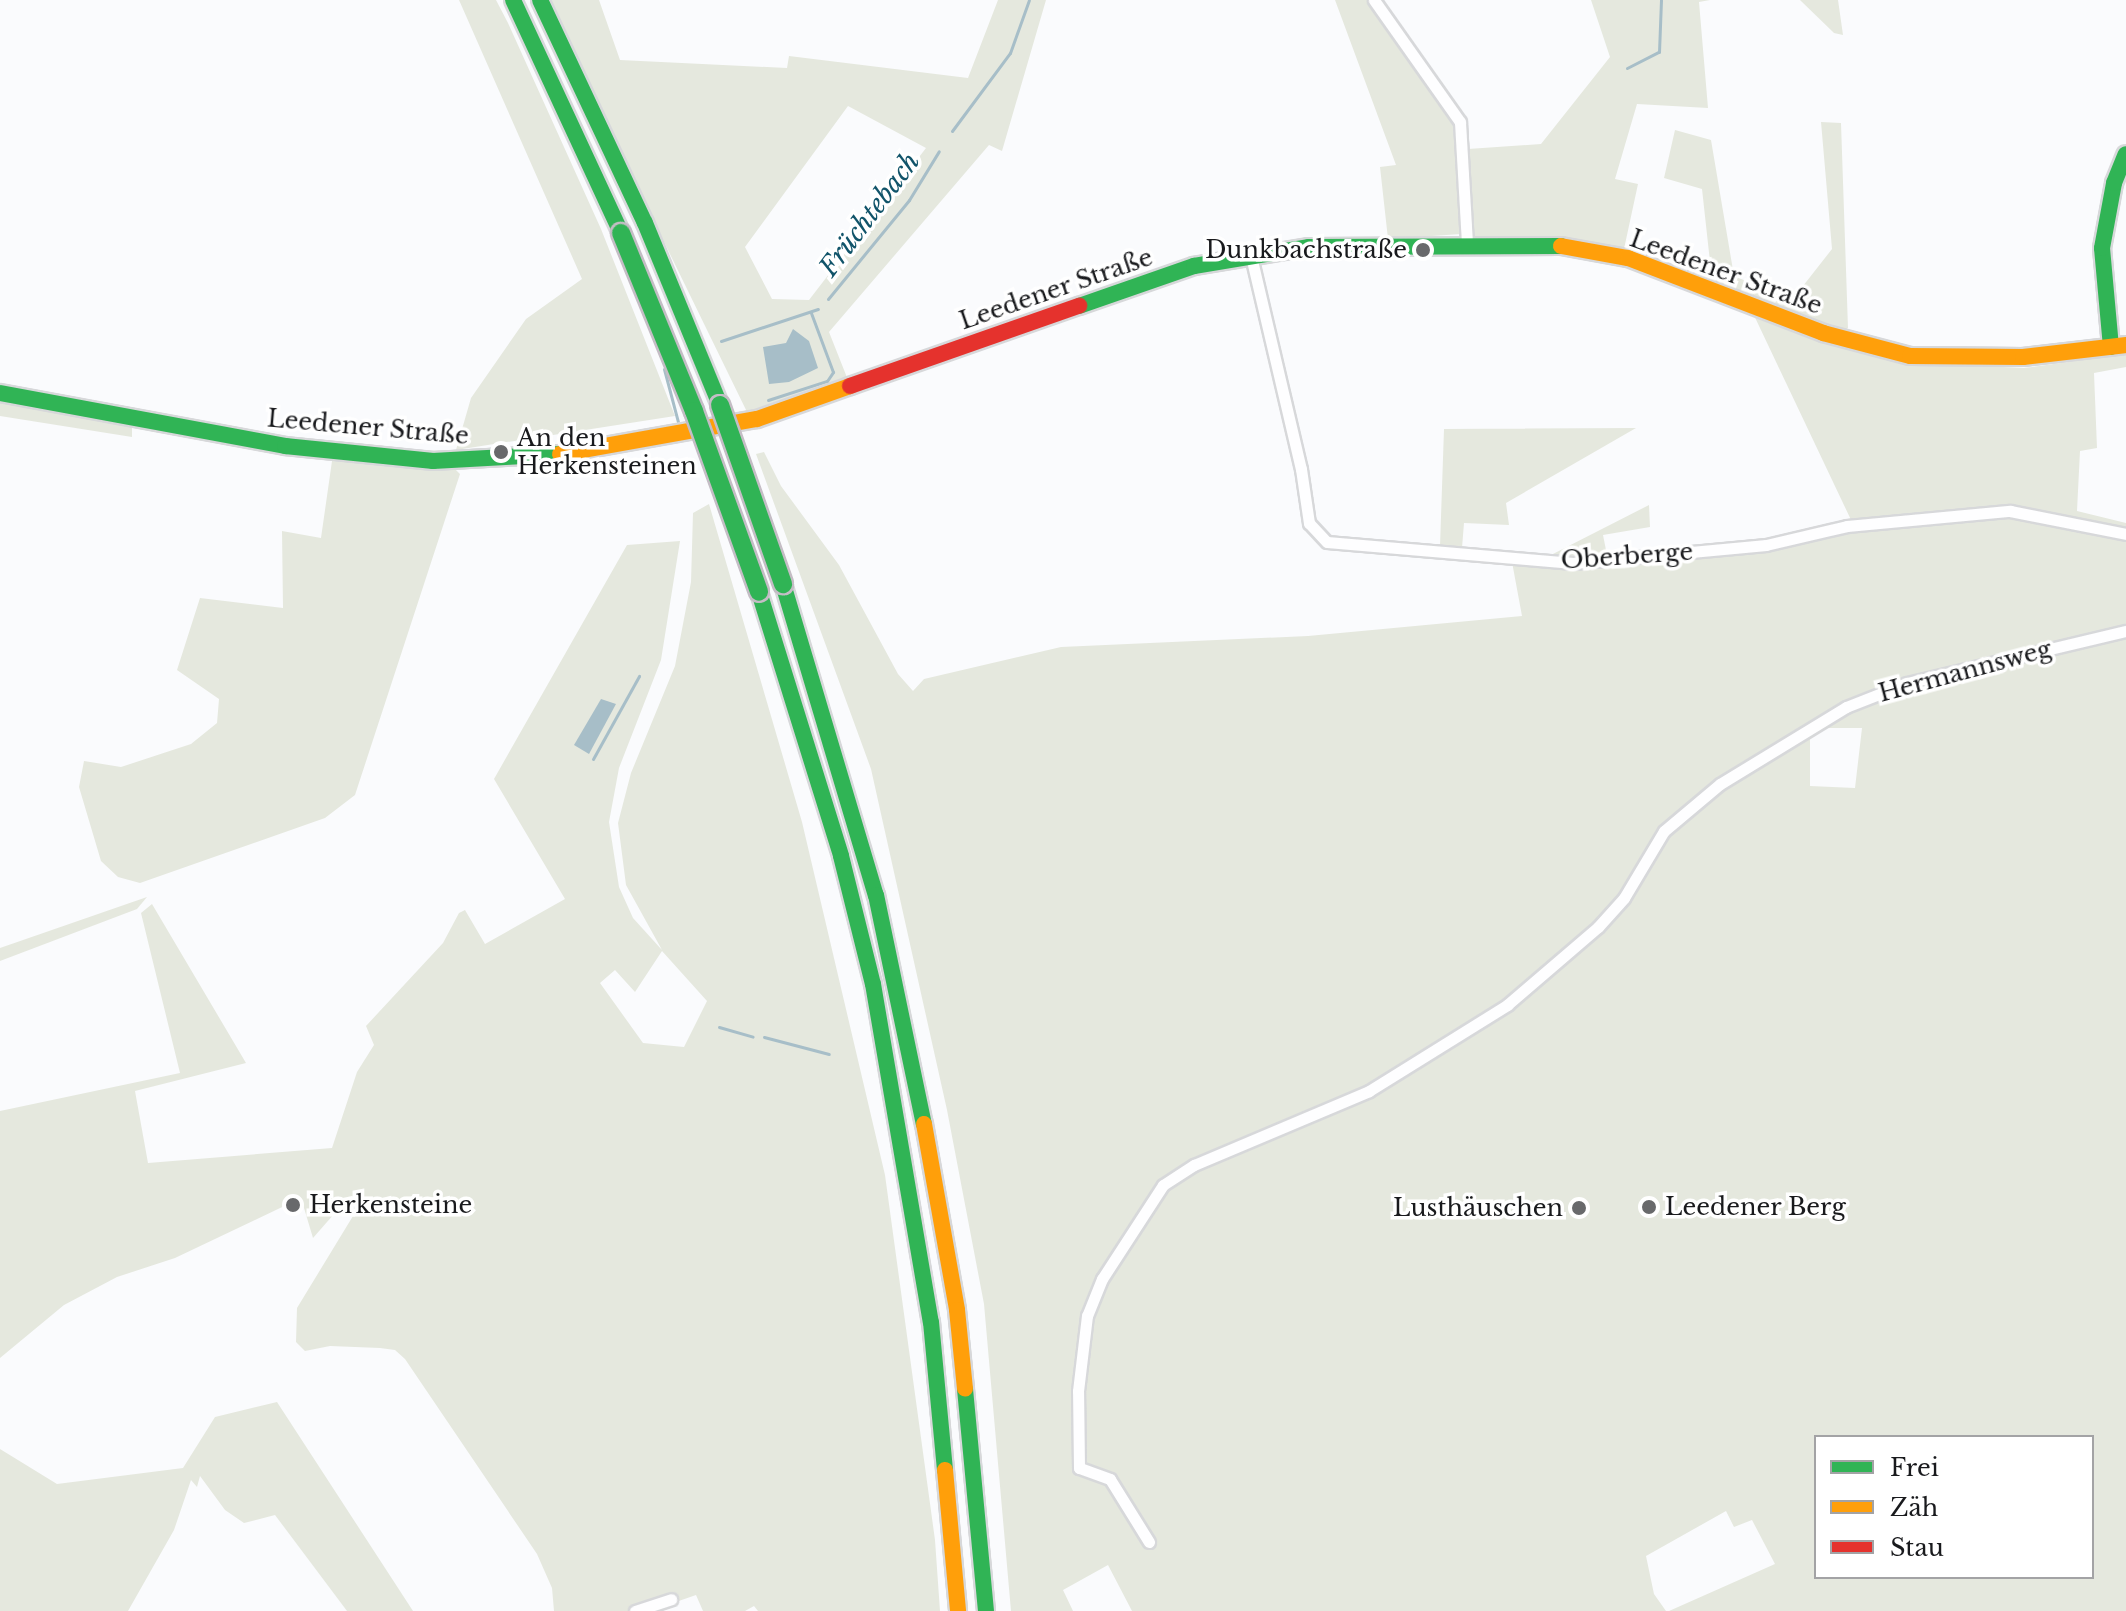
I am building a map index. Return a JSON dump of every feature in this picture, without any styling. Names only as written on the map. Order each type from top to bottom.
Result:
[{"type":"main road","points":[[513,0],[621,233],[694,411],[759,592],[841,856],[873,984],[931,1322],[958,1611]]},
{"type":"main road","points":[[540,0],[645,223],[720,405],[783,584],[876,895],[923,1117],[957,1310],[986,1611]]},
{"type":"main road","points":[[2118,346],[2102,248],[2114,183],[2126,154]]},
{"type":"main road","name":"Leedener Straße","points":[[0,393],[285,446],[433,461],[587,453],[757,419],[1194,266],[1309,247],[1467,243],[1556,245],[1628,258],[1823,333],[1910,356],[2023,357],[2118,346]]},
{"type":"street","points":[[1374,0],[1460,122],[1467,243]]},
{"type":"street","name":"Oberberge","points":[[1251,256],[1301,469],[1309,523],[1327,542],[1573,563],[1766,545],[1847,526],[2010,511],[2126,534]]},
{"type":"street","name":"Hermannsweg","points":[[1149,1542],[1110,1479],[1079,1468],[1078,1391],[1087,1316],[1118,1250],[1163,1185],[1194,1165],[1369,1091],[1507,1005],[1607,917],[1664,831],[1720,784],[1846,707],[1907,683],[2126,631]]},
{"type":"street","points":[[635,1611],[671,1599]]},
{"type":"shaded area","points":[[459,0],[496,0],[508,23],[601,229],[675,416],[456,450],[471,398],[526,319],[582,279]]},
{"type":"shaded area","points":[[546,0],[599,0],[620,60],[787,68],[789,56],[968,78],[998,0],[1046,0],[1002,151],[989,145],[829,332],[848,380],[748,414]],"holes":[[[848,106],[926,148],[809,300],[772,299],[745,247]]]},
{"type":"shaded area","points":[[1335,0],[1369,0],[1396,44],[1446,105],[1454,123],[1461,234],[1388,239],[1380,167],[1396,165]]},
{"type":"shaded area","points":[[1591,0],[1710,0],[1699,2],[1708,108],[1637,104],[1615,179],[1638,184],[1624,249],[1474,236],[1468,149],[1541,144],[1610,57]]},
{"type":"shaded area","points":[[1800,0],[1838,0],[1843,35],[1834,33]]},
{"type":"shaded area","points":[[1821,122],[1841,123],[1848,328],[1843,332],[1712,280],[1702,189],[1664,178],[1675,130],[1711,140],[1734,276],[1792,300],[1832,249]]},
{"type":"shaded area","points":[[1751,309],[1820,341],[1901,362],[2024,368],[2126,354],[2126,367],[2094,373],[2097,448],[2080,451],[2077,511],[2126,523],[2126,1611],[1669,1611],[1775,1564],[1752,1520],[1734,1527],[1726,1511],[1646,1556],[1654,1594],[1666,1611],[1132,1611],[1108,1565],[1063,1590],[1073,1611],[1011,1611],[984,1304],[947,1110],[871,769],[756,454],[764,452],[781,486],[839,565],[898,674],[913,691],[924,679],[1061,647],[1308,636],[1522,616],[1512,562],[1585,568],[1885,527],[1852,522]],"holes":[[[1899,679],[1901,687],[1821,728],[1862,728],[1855,788],[1810,786],[1810,723],[1838,704]]]},
{"type":"shaded area","points":[[0,402],[132,427],[132,437],[0,416]]},
{"type":"shaded area","points":[[1636,428],[1506,503],[1509,525],[1464,523],[1462,548],[1440,546],[1444,429]]},
{"type":"shaded area","points":[[332,461],[454,468],[460,474],[355,795],[325,818],[140,883],[118,877],[101,861],[79,787],[84,761],[121,767],[191,744],[217,723],[219,699],[177,670],[200,598],[283,608],[282,531],[321,538]]},
{"type":"shaded area","points":[[709,504],[802,822],[885,1175],[935,1540],[940,1611],[758,1611],[754,1606],[745,1611],[703,1611],[696,1595],[650,1611],[554,1611],[552,1588],[537,1554],[405,1359],[395,1350],[380,1348],[330,1346],[305,1351],[296,1342],[297,1308],[353,1216],[357,1197],[348,1198],[313,1238],[301,1198],[175,1258],[117,1277],[64,1305],[0,1358],[0,1111],[180,1073],[141,913],[152,904],[246,1063],[135,1091],[148,1163],[332,1148],[357,1072],[374,1045],[366,1026],[443,943],[459,913],[465,910],[485,944],[565,899],[494,779],[627,545],[680,541],[661,660],[619,768],[609,822],[619,887],[633,918],[662,950],[626,885],[618,823],[631,773],[675,666],[691,582],[693,513]],"holes":[[[662,951],[707,1001],[684,1047],[643,1043],[600,983],[615,970],[635,992]]]},
{"type":"shaded area","points":[[1649,505],[1650,527],[1603,535],[1607,555],[1549,556]]},
{"type":"shaded area","points":[[147,897],[137,909],[0,961],[0,948]]},
{"type":"shaded area","points":[[277,1402],[413,1611],[347,1611],[275,1515],[244,1523],[225,1510],[200,1476],[197,1487],[191,1480],[174,1530],[128,1611],[0,1611],[0,1449],[57,1484],[183,1468],[215,1417]]},
{"type":"water","points":[[793,329],[809,341],[818,368],[789,382],[769,384],[763,347],[786,343]]},
{"type":"water","points":[[601,699],[616,704],[589,754],[574,745]]},
{"type":"waterway","name":"Früchtebach","points":[[952,131],[1010,53],[1029,0]]},
{"type":"waterway","points":[[1627,68],[1659,52],[1661,0]]},
{"type":"waterway","name":"Früchtebach","points":[[828,299],[909,200],[939,151]]},
{"type":"waterway","name":"Früchtebach","points":[[721,341],[818,309]]},
{"type":"waterway","points":[[768,400],[827,381],[833,372],[811,313]]},
{"type":"waterway","name":"Früchtebach","points":[[664,369],[678,422]]},
{"type":"waterway","points":[[593,759],[639,676]]},
{"type":"waterway","points":[[719,1027],[753,1037]]},
{"type":"waterway","points":[[764,1037],[829,1054]]},
{"type":"traffic: fast","points":[[513,0],[621,233]]},
{"type":"traffic: fast","points":[[540,0],[645,223],[720,405]]},
{"type":"traffic: fast","points":[[2111,347],[2102,248],[2114,183],[2126,154]]},
{"type":"traffic: fast","points":[[621,233],[694,411],[759,592]]},
{"type":"traffic: fast","points":[[1079,306],[1194,266],[1309,247],[1561,246]]},
{"type":"traffic: fast","points":[[0,393],[285,446],[433,461],[560,454]]},
{"type":"traffic: fast","points":[[720,405],[783,584]]},
{"type":"traffic: fast","points":[[783,584],[876,895],[924,1124]]},
{"type":"traffic: fast","points":[[759,592],[841,856],[873,984],[931,1322],[945,1470]]},
{"type":"traffic: fast","points":[[965,1389],[986,1611]]},
{"type":"traffic: slow","points":[[1561,246],[1628,258],[1823,333],[1910,356],[2023,357],[2126,345]]},
{"type":"traffic: slow","points":[[560,454],[757,419],[850,386]]},
{"type":"traffic: slow","points":[[924,1124],[957,1310],[965,1389]]},
{"type":"traffic: slow","points":[[945,1470],[958,1611]]},
{"type":"traffic: jam","points":[[850,386],[1079,306]]},
{"type":"place","name":"Dunkbachstraße","points":[[1423,250]]},
{"type":"place","name":"An den Herkensteinen","points":[[501,452]]},
{"type":"place","name":"Herkensteine","points":[[293,1205]]},
{"type":"place","name":"Leedener Berg","points":[[1649,1207]]},
{"type":"place","name":"Lusthäuschen","points":[[1579,1208]]}]
